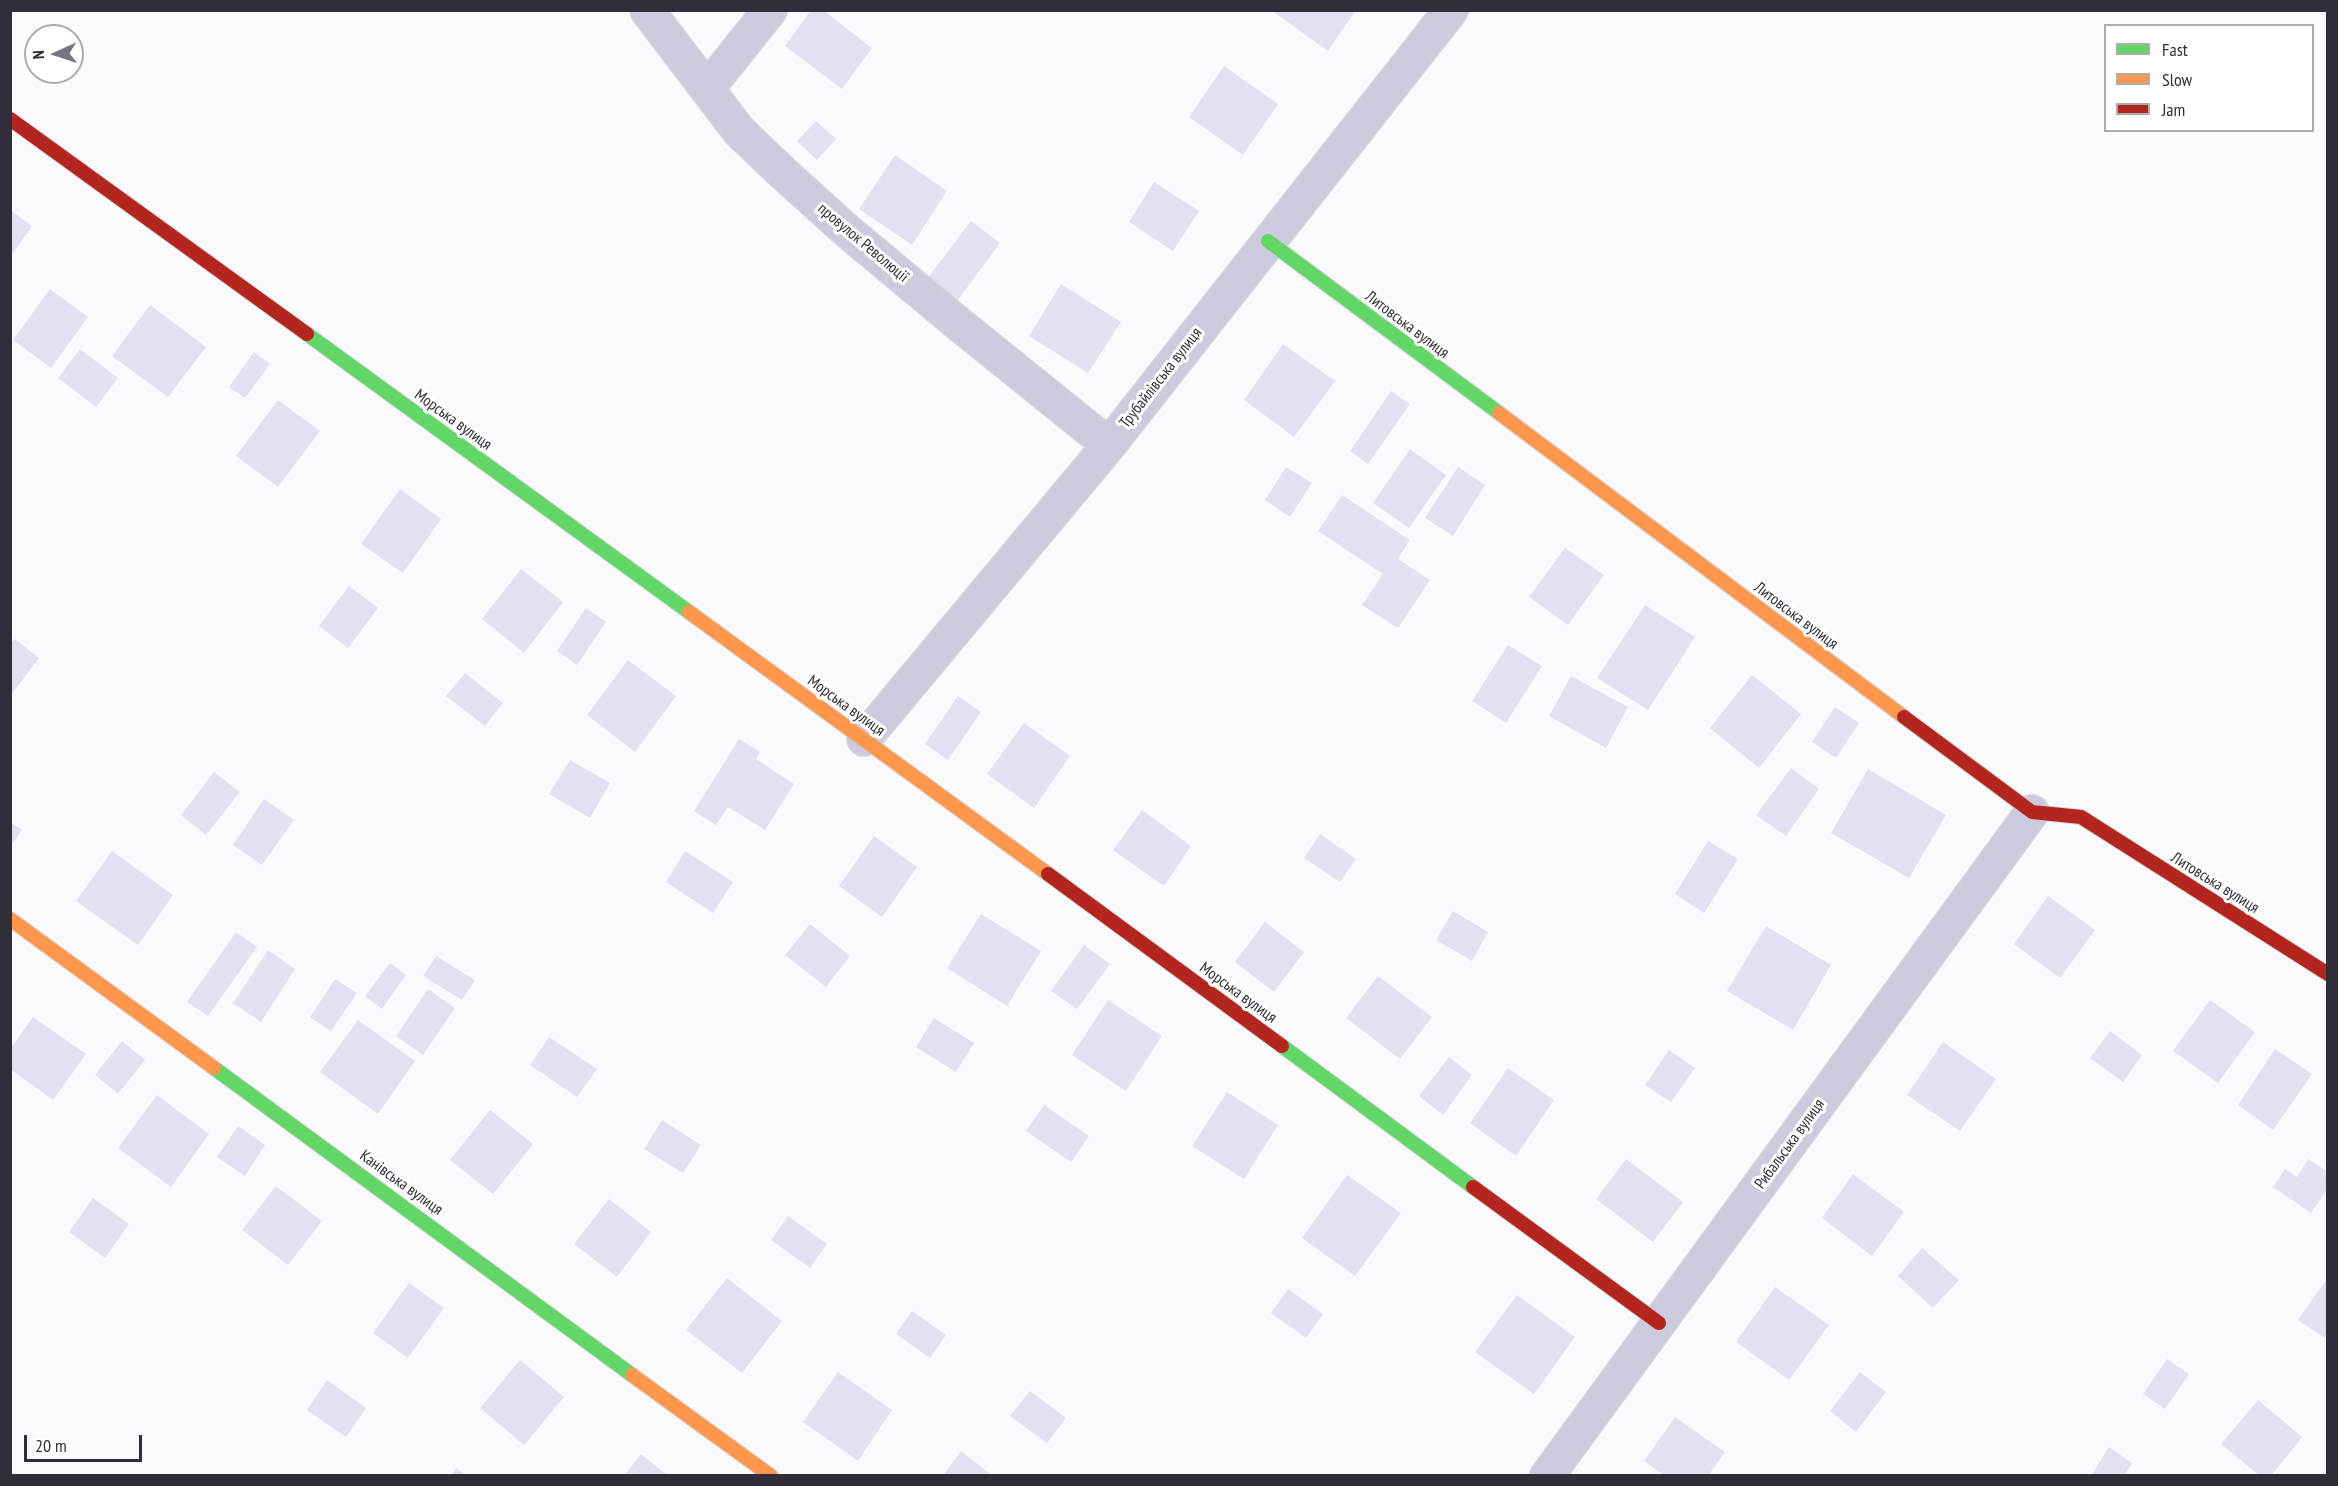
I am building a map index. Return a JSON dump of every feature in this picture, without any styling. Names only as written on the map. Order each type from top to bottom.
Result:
[{"type":"street","name":"провулок Революції","points":[[647,10],[739,131],[756,148],[846,230],[1109,445]]},
{"type":"street","points":[[707,89],[770,10]]},
{"type":"street","name":"Трубайлівська вулиця","points":[[864,739],[1109,445],[1451,10]]},
{"type":"street","name":"Морська вулиця","points":[[10,118],[864,739],[1659,1323]]},
{"type":"street","name":"Литовська вулиця","points":[[1268,241],[2032,812],[2081,817],[2328,974]]},
{"type":"street","name":"Рибальська вулиця","points":[[1547,1476],[2032,812]]},
{"type":"street","name":"Канівська вулиця","points":[[10,919],[771,1476]]},
{"type":"building","points":[[811,10],[823,10],[872,48],[842,89],[785,46]]},
{"type":"building","points":[[1271,10],[1356,10],[1328,51]]},
{"type":"building","points":[[1224,66],[1278,104],[1243,155],[1189,117]]},
{"type":"building","points":[[816,121],[836,139],[817,160],[797,141]]},
{"type":"building","points":[[895,155],[947,191],[912,245],[859,209]]},
{"type":"building","points":[[1154,182],[1199,211],[1173,251],[1129,222]]},
{"type":"building","points":[[10,210],[32,226],[10,257]]},
{"type":"building","points":[[971,221],[1000,243],[957,301],[927,279]]},
{"type":"building","points":[[1061,284],[1121,322],[1088,373],[1029,336]]},
{"type":"building","points":[[50,289],[88,317],[51,368],[13,340]]},
{"type":"building","points":[[150,305],[206,347],[168,397],[112,356]]},
{"type":"building","points":[[1283,344],[1335,381],[1294,437],[1244,400]]},
{"type":"building","points":[[80,349],[118,378],[96,407],[58,378]]},
{"type":"building","points":[[254,352],[270,364],[245,398],[229,387]]},
{"type":"building","points":[[1391,391],[1410,404],[1368,464],[1350,451]]},
{"type":"building","points":[[278,400],[320,431],[278,487],[236,456]]},
{"type":"building","points":[[1410,449],[1446,475],[1409,528],[1373,503]]},
{"type":"building","points":[[1286,467],[1312,483],[1290,517],[1265,500]]},
{"type":"building","points":[[1458,467],[1485,485],[1453,536],[1425,518]]},
{"type":"building","points":[[400,489],[441,519],[403,573],[361,544]]},
{"type":"building","points":[[1342,495],[1410,540],[1398,559],[1430,580],[1398,628],[1362,605],[1383,574],[1318,531]]},
{"type":"building","points":[[1565,548],[1604,575],[1568,625],[1529,597]]},
{"type":"building","points":[[521,569],[563,602],[524,653],[482,619]]},
{"type":"building","points":[[349,586],[378,608],[348,648],[319,626]]},
{"type":"building","points":[[1645,605],[1695,637],[1648,710],[1597,678]]},
{"type":"building","points":[[586,608],[606,622],[577,665],[557,651]]},
{"type":"building","points":[[15,639],[39,658],[10,696],[10,644]]},
{"type":"building","points":[[1508,645],[1542,666],[1506,723],[1472,701]]},
{"type":"building","points":[[628,660],[676,696],[635,752],[587,715]]},
{"type":"building","points":[[465,673],[503,703],[485,726],[446,696]]},
{"type":"building","points":[[1752,675],[1801,714],[1759,768],[1710,728]]},
{"type":"building","points":[[1571,676],[1628,707],[1606,748],[1549,716]]},
{"type":"building","points":[[958,696],[981,712],[948,760],[925,744]]},
{"type":"building","points":[[1835,707],[1859,723],[1836,758],[1812,742]]},
{"type":"building","points":[[1024,723],[1070,756],[1034,808],[987,774]]},
{"type":"building","points":[[739,739],[760,752],[756,759],[794,784],[765,830],[728,807],[716,825],[694,811]]},
{"type":"building","points":[[570,760],[610,783],[590,818],[549,794]]},
{"type":"building","points":[[1791,768],[1819,789],[1786,836],[1756,815]]},
{"type":"building","points":[[1868,769],[1946,815],[1909,878],[1831,833]]},
{"type":"building","points":[[214,772],[240,792],[206,835],[181,815]]},
{"type":"building","points":[[264,799],[294,820],[262,865],[233,845]]},
{"type":"building","points":[[1142,810],[1191,846],[1164,886],[1113,850]]},
{"type":"building","points":[[10,822],[22,830],[10,847]]},
{"type":"building","points":[[1320,834],[1356,859],[1340,882],[1304,858]]},
{"type":"building","points":[[874,836],[917,867],[882,917],[839,886]]},
{"type":"building","points":[[1708,841],[1738,859],[1704,913],[1675,894]]},
{"type":"building","points":[[112,851],[173,895],[138,945],[76,901]]},
{"type":"building","points":[[685,851],[733,882],[713,913],[666,882]]},
{"type":"building","points":[[2048,896],[2095,930],[2060,978],[2014,944]]},
{"type":"building","points":[[1453,911],[1488,932],[1472,961],[1436,940]]},
{"type":"building","points":[[981,914],[1041,951],[1007,1006],[947,968]]},
{"type":"building","points":[[1265,922],[1304,952],[1274,992],[1235,962]]},
{"type":"building","points":[[810,924],[850,956],[826,987],[785,955]]},
{"type":"building","points":[[1766,926],[1831,965],[1793,1030],[1727,991]]},
{"type":"building","points":[[236,932],[257,947],[208,1016],[187,1002]]},
{"type":"building","points":[[1084,945],[1110,964],[1077,1009],[1051,991]]},
{"type":"building","points":[[268,950],[295,969],[261,1022],[233,1003]]},
{"type":"building","points":[[436,956],[475,980],[462,1000],[423,976]]},
{"type":"building","points":[[390,963],[406,975],[382,1009],[365,996]]},
{"type":"building","points":[[1378,976],[1432,1017],[1400,1059],[1346,1018]]},
{"type":"building","points":[[335,979],[357,993],[331,1031],[310,1017]]},
{"type":"building","points":[[428,989],[455,1008],[423,1055],[396,1036]]},
{"type":"building","points":[[1108,1000],[1162,1036],[1126,1091],[1072,1055]]},
{"type":"building","points":[[2210,1000],[2255,1032],[2218,1083],[2173,1051]]},
{"type":"building","points":[[33,1017],[86,1054],[53,1100],[10,1069],[10,1049]]},
{"type":"building","points":[[934,1018],[974,1043],[956,1072],[916,1047]]},
{"type":"building","points":[[358,1020],[415,1061],[378,1114],[320,1072]]},
{"type":"building","points":[[2110,1031],[2142,1055],[2123,1082],[2090,1058]]},
{"type":"building","points":[[549,1037],[597,1069],[577,1097],[530,1065]]},
{"type":"building","points":[[122,1041],[145,1060],[118,1094],[95,1075]]},
{"type":"building","points":[[1943,1042],[1996,1079],[1960,1131],[1907,1095]]},
{"type":"building","points":[[2275,1049],[2312,1074],[2273,1130],[2238,1105]]},
{"type":"building","points":[[1669,1050],[1695,1068],[1671,1102],[1645,1085]]},
{"type":"building","points":[[1449,1057],[1472,1075],[1443,1115],[1419,1096]]},
{"type":"building","points":[[1508,1068],[1554,1100],[1516,1156],[1470,1123]]},
{"type":"building","points":[[1227,1092],[1278,1125],[1244,1179],[1192,1146]]},
{"type":"building","points":[[157,1095],[209,1134],[171,1187],[118,1148]]},
{"type":"building","points":[[1044,1105],[1089,1136],[1071,1162],[1026,1131]]},
{"type":"building","points":[[490,1110],[533,1144],[493,1194],[450,1160]]},
{"type":"building","points":[[662,1120],[701,1145],[683,1173],[644,1149]]},
{"type":"building","points":[[238,1126],[265,1145],[245,1176],[217,1157]]},
{"type":"building","points":[[1626,1159],[1683,1202],[1653,1242],[1596,1199]]},
{"type":"building","points":[[2308,1159],[2328,1172],[2328,1188],[2311,1213],[2273,1187],[2285,1169],[2297,1177]]},
{"type":"building","points":[[1853,1174],[1904,1212],[1872,1256],[1822,1218]]},
{"type":"building","points":[[1347,1175],[1401,1213],[1355,1276],[1302,1238]]},
{"type":"building","points":[[276,1186],[322,1221],[288,1265],[242,1230]]},
{"type":"building","points":[[93,1198],[129,1224],[105,1258],[69,1232]]},
{"type":"building","points":[[609,1199],[651,1232],[617,1277],[574,1244]]},
{"type":"building","points":[[788,1216],[827,1244],[810,1268],[771,1240]]},
{"type":"building","points":[[1922,1248],[1959,1280],[1933,1308],[1898,1276]]},
{"type":"building","points":[[2328,1277],[2328,1340],[2298,1320]]},
{"type":"building","points":[[727,1278],[782,1321],[742,1373],[686,1330]]},
{"type":"building","points":[[409,1283],[444,1308],[408,1358],[373,1333]]},
{"type":"building","points":[[1775,1287],[1829,1325],[1789,1380],[1736,1342]]},
{"type":"building","points":[[1288,1289],[1323,1314],[1306,1338],[1271,1313]]},
{"type":"building","points":[[1517,1295],[1575,1337],[1534,1394],[1475,1352]]},
{"type":"building","points":[[912,1311],[946,1335],[930,1358],[896,1334]]},
{"type":"building","points":[[2167,1359],[2189,1374],[2165,1409],[2143,1394]]},
{"type":"building","points":[[520,1360],[564,1397],[524,1445],[480,1408]]},
{"type":"building","points":[[838,1372],[892,1410],[858,1461],[803,1422]]},
{"type":"building","points":[[1860,1372],[1886,1392],[1856,1432],[1830,1411]]},
{"type":"building","points":[[327,1380],[366,1408],[346,1437],[307,1410]]},
{"type":"building","points":[[1030,1391],[1066,1418],[1047,1443],[1010,1416]]},
{"type":"building","points":[[2258,1400],[2302,1437],[2271,1476],[2260,1476],[2221,1444]]},
{"type":"building","points":[[1675,1417],[1725,1452],[1708,1476],[1665,1476],[1644,1461]]},
{"type":"building","points":[[2109,1447],[2132,1463],[2124,1476],[2091,1476]]},
{"type":"building","points":[[961,1451],[993,1476],[943,1476]]},
{"type":"building","points":[[641,1454],[668,1476],[624,1476]]},
{"type":"building","points":[[456,1468],[467,1476],[451,1476]]},
{"type":"traffic: fast","points":[[1268,241],[1499,413]]},
{"type":"traffic: fast","points":[[307,334],[689,612]]},
{"type":"traffic: fast","points":[[1282,1046],[1473,1187]]},
{"type":"traffic: fast","points":[[214,1068],[632,1375]]},
{"type":"traffic: slow","points":[[1499,413],[1904,717]]},
{"type":"traffic: slow","points":[[689,612],[1048,874]]},
{"type":"traffic: slow","points":[[10,919],[214,1068]]},
{"type":"traffic: slow","points":[[632,1375],[771,1476]]},
{"type":"traffic: jam","points":[[10,119],[307,334]]},
{"type":"traffic: jam","points":[[1904,717],[2032,812],[2081,817],[2328,974]]},
{"type":"traffic: jam","points":[[1048,874],[1282,1046]]},
{"type":"traffic: jam","points":[[1473,1187],[1659,1323]]}]
